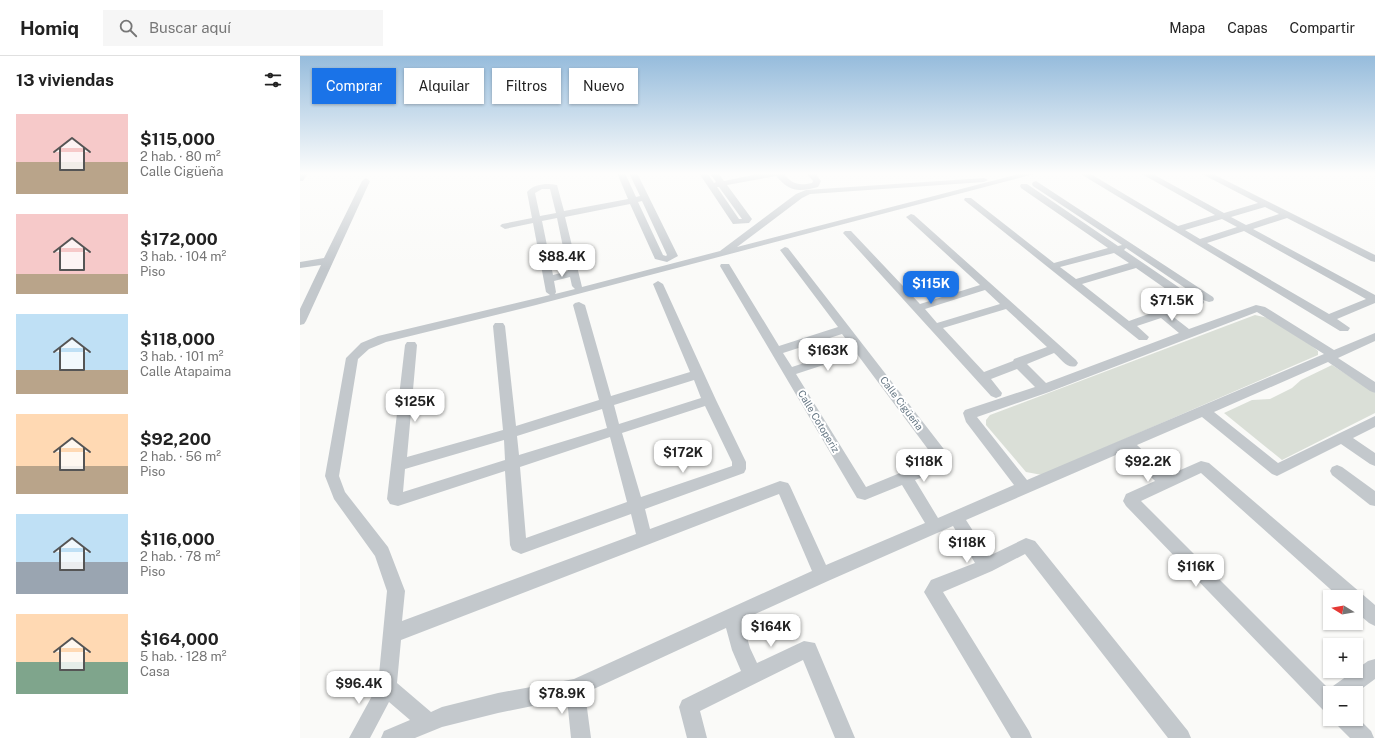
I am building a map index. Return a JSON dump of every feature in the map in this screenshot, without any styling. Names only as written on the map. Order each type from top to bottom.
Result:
[{"type":"street","points":[[300,321],[354,205]]},
{"type":"street","points":[[533,205],[551,292]]},
{"type":"street","points":[[558,205],[577,286]]},
{"type":"street","points":[[505,226],[614,205]]},
{"type":"street","points":[[636,205],[659,257],[667,259],[673,256],[650,205]]},
{"type":"street","points":[[725,205],[736,222],[746,221],[747,219],[737,205]]},
{"type":"street","points":[[722,261],[789,205]]},
{"type":"street","points":[[359,738],[387,687],[396,591],[382,552],[339,495],[332,476],[352,358],[365,346],[382,339],[602,285],[722,261],[934,205]]},
{"type":"street","points":[[974,205],[1143,337]]},
{"type":"street","points":[[1052,205],[1194,303]]},
{"type":"street","points":[[1071,205],[1128,246],[1209,299],[1161,313],[1128,325]]},
{"type":"street","points":[[1136,205],[1344,328]]},
{"type":"street","points":[[1202,205],[1375,299]]},
{"type":"street","points":[[1177,229],[1261,205]]},
{"type":"street","points":[[1266,205],[1375,259]]},
{"type":"street","points":[[1199,242],[1287,214]]},
{"type":"street","points":[[911,216],[1072,363]]},
{"type":"street","points":[[848,233],[996,393]]},
{"type":"street","points":[[1053,266],[1128,246]]},
{"type":"street","name":"Calle Cigüeña","points":[[785,250],[945,460],[943,464],[905,477]]},
{"type":"street","points":[[300,265],[328,261]]},
{"type":"street","name":"Calle Cotoperiz","points":[[722,261],[862,494],[905,477]]},
{"type":"street","points":[[1075,283],[1137,264]]},
{"type":"street","points":[[548,279],[574,273]]},
{"type":"street","points":[[499,326],[510,433],[518,545],[521,546],[739,469],[739,462],[697,374],[658,284]]},
{"type":"street","points":[[532,303],[551,292],[577,286],[602,285]]},
{"type":"street","points":[[918,308],[988,286]]},
{"type":"street","points":[[1328,318],[1375,299]]},
{"type":"street","points":[[580,305],[606,403],[645,538]]},
{"type":"street","points":[[935,327],[1009,305]]},
{"type":"street","points":[[1025,488],[971,418],[970,413],[1044,389],[1258,308],[1332,356],[1375,388]]},
{"type":"street","points":[[1161,313],[1188,334]]},
{"type":"street","points":[[776,351],[845,329]]},
{"type":"street","points":[[391,738],[442,718],[498,704],[575,688],[822,575],[1375,337]]},
{"type":"street","points":[[411,345],[395,499],[398,500],[614,429],[709,400]]},
{"type":"street","points":[[982,378],[1018,362],[1056,348]]},
{"type":"street","points":[[789,372],[860,349]]},
{"type":"street","points":[[1018,362],[1044,389]]},
{"type":"street","points":[[398,465],[510,433],[697,374]]},
{"type":"street","points":[[1204,411],[1277,470],[1375,421]]},
{"type":"street","points":[[1342,438],[1375,460]]},
{"type":"street","points":[[1127,444],[1166,482]]},
{"type":"street","points":[[1323,690],[1131,501],[1132,497],[1204,467],[1344,590]]},
{"type":"street","points":[[1337,471],[1372,493]]},
{"type":"street","points":[[905,477],[935,526]]},
{"type":"street","points":[[392,634],[780,487],[783,487],[822,575]]},
{"type":"street","points":[[956,518],[986,566]]},
{"type":"street","points":[[1022,738],[933,592],[937,586],[986,566],[1023,545],[1029,546],[1181,738]]},
{"type":"street","points":[[1363,606],[1375,617]]},
{"type":"street","points":[[732,616],[741,650],[752,675]]},
{"type":"street","points":[[696,738],[689,707],[804,650],[808,650],[846,738]]},
{"type":"street","points":[[1350,686],[1375,668]]},
{"type":"street","points":[[387,687],[429,722]]},
{"type":"street","points":[[575,688],[581,738]]},
{"type":"street","points":[[1353,726],[1364,738]]},
{"type":"shaded area","points":[[1255,315],[1268,318],[1312,346],[1318,351],[1318,355],[1042,475],[1026,472],[986,425],[986,420],[990,415]]},
{"type":"shaded area","points":[[1332,365],[1375,393],[1375,413],[1282,460],[1224,413],[1252,400],[1270,399],[1292,388],[1301,380]]}]
